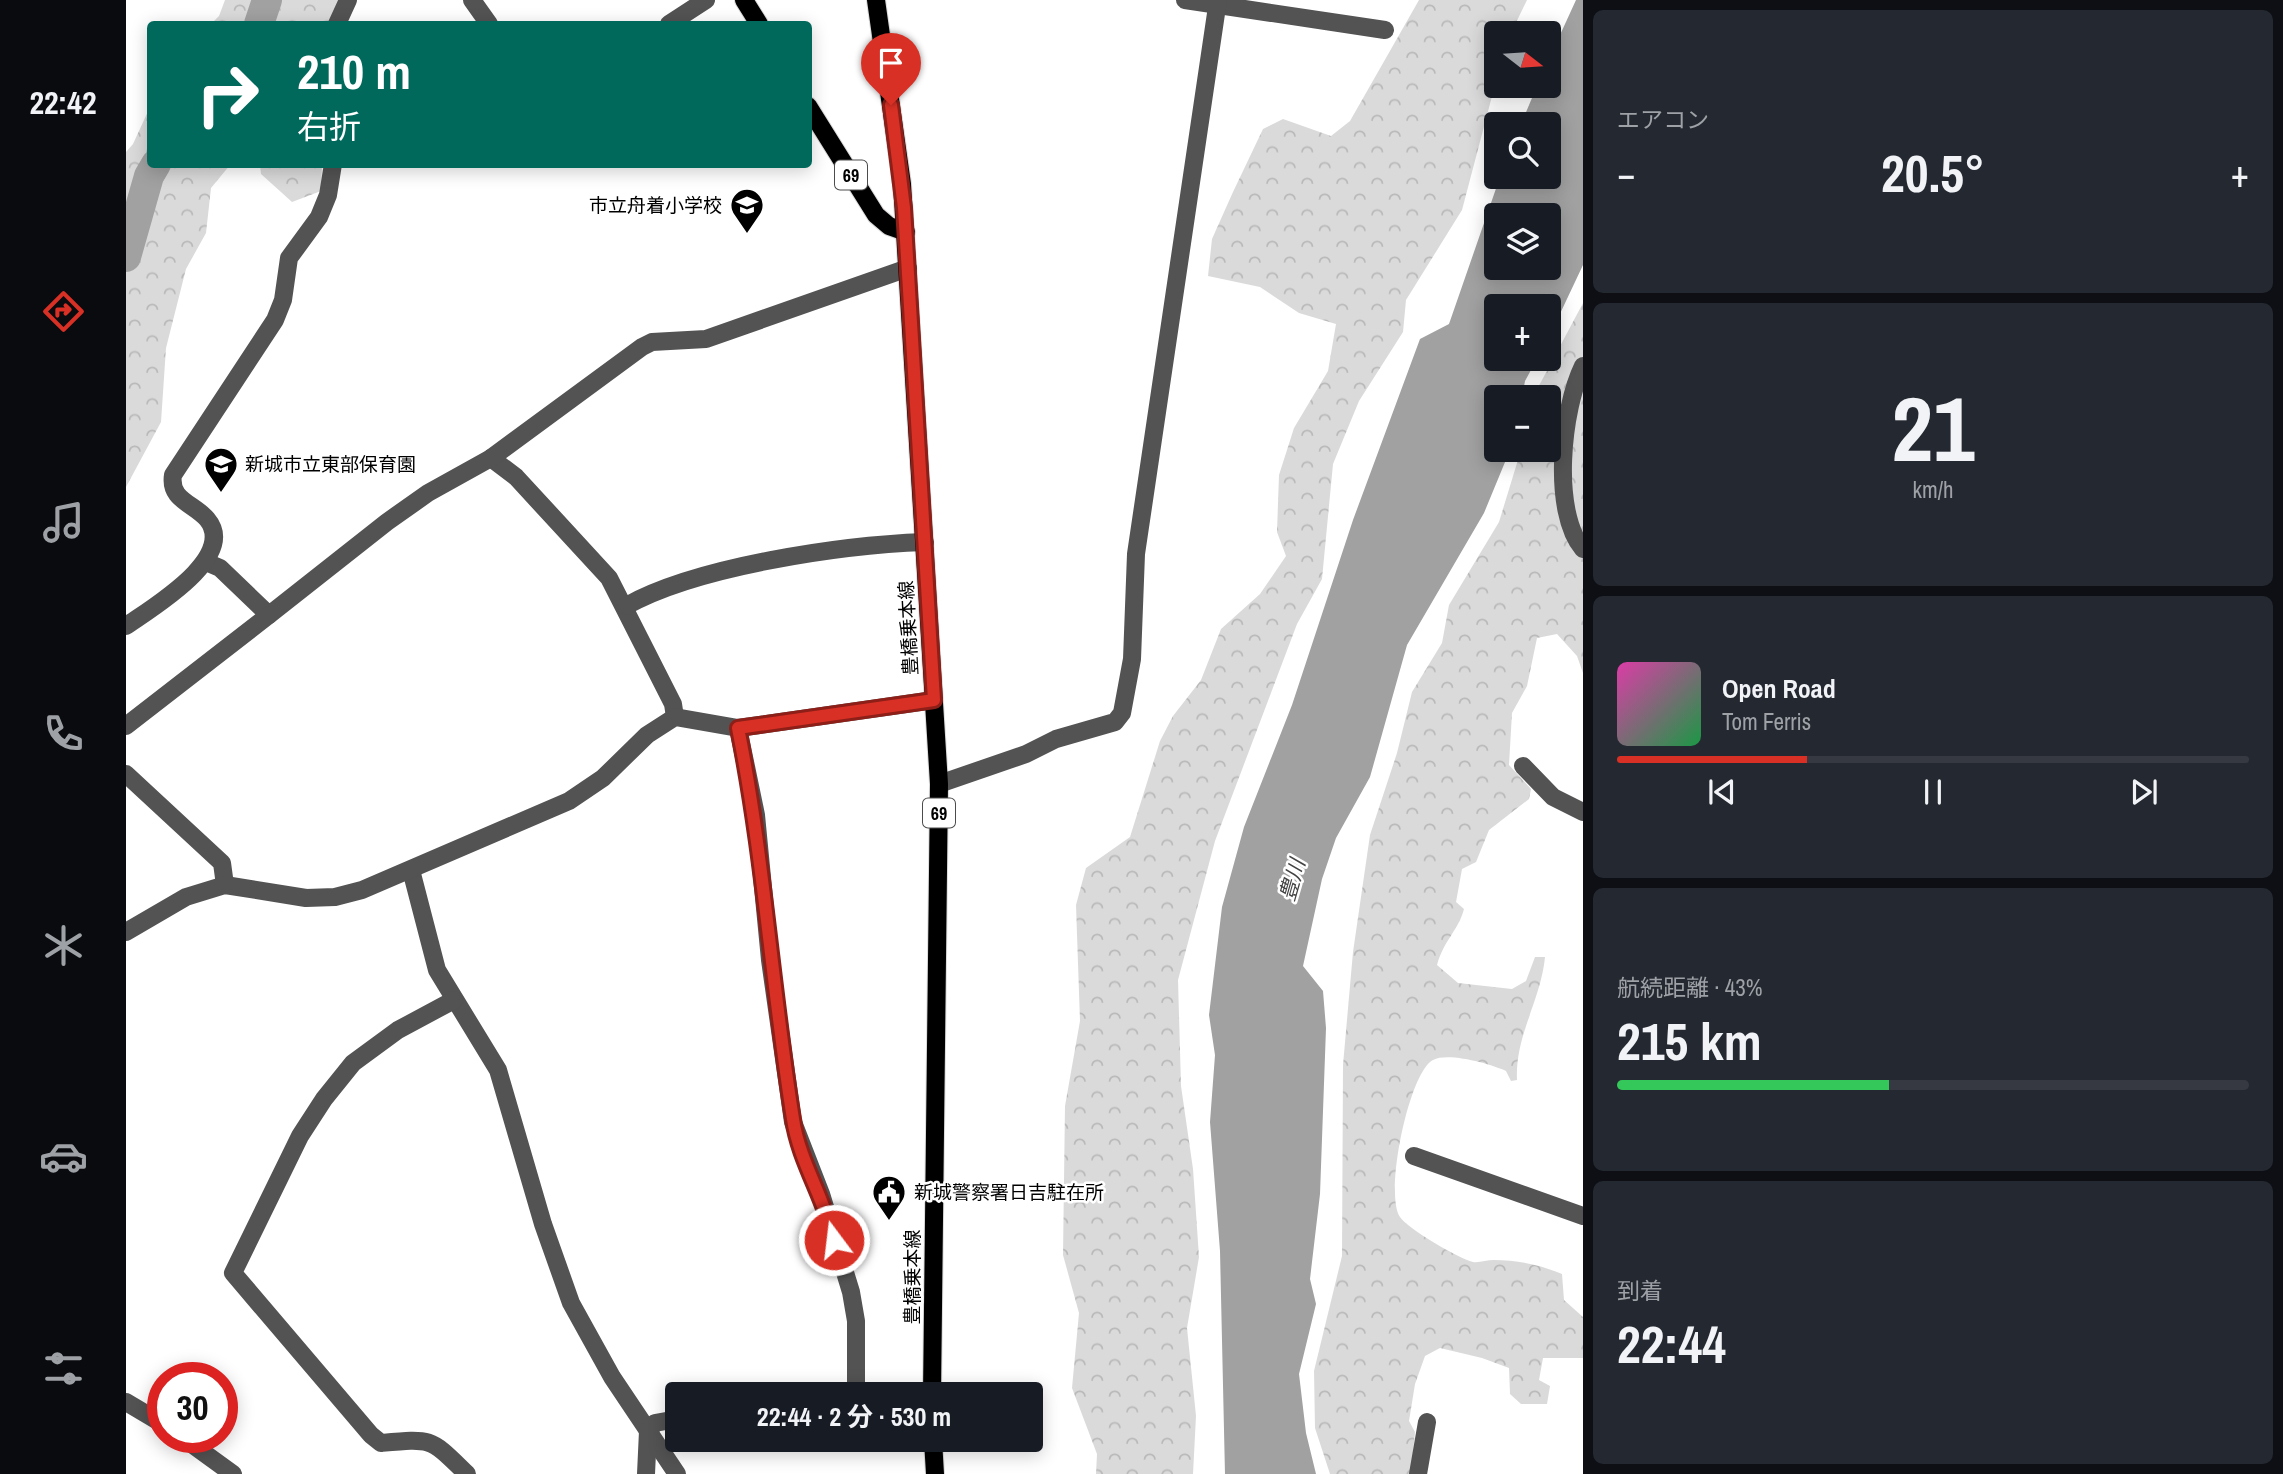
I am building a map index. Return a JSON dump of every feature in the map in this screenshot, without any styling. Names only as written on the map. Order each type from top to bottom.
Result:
[{"type":"main road","points":[[744,0],[756,21]]},
{"type":"main road","name":"豊橋乗本線","points":[[876,0],[902,184],[906,232],[939,784],[931,1382]]},
{"type":"main road","name":"69","points":[[812,112],[876,215],[889,226],[906,232]]},
{"type":"main road","points":[[933,1452],[934,1474]]},
{"type":"street","points":[[338,21],[348,0]]},
{"type":"street","points":[[472,0],[487,21]]},
{"type":"street","points":[[674,21],[706,0]]},
{"type":"street","points":[[1185,0],[1218,2],[1385,30]]},
{"type":"street","points":[[939,784],[1026,754],[1056,739],[1115,722],[1122,713],[1132,659],[1136,554],[1163,388],[1218,2]]},
{"type":"street","points":[[126,626],[183,584],[206,562],[212,530],[207,520],[177,496],[171,484],[173,475],[275,320],[283,300],[289,258],[319,217],[328,195],[332,168]]},
{"type":"street","points":[[126,726],[428,493],[491,458],[652,342],[706,339],[908,268]]},
{"type":"street","points":[[1583,366],[1567,418],[1562,502],[1570,530],[1583,549]]},
{"type":"street","points":[[491,458],[516,477],[609,578],[626,606],[673,704],[675,717]]},
{"type":"street","points":[[626,606],[648,593],[765,562],[852,549],[925,542]]},
{"type":"street","points":[[206,562],[220,568],[269,615]]},
{"type":"street","points":[[126,932],[186,897],[225,885],[306,898],[335,897],[411,870],[569,801],[604,778],[647,735],[675,717],[738,728],[934,700]]},
{"type":"street","points":[[738,728],[755,815],[770,960],[793,1122],[821,1194],[851,1292],[856,1321],[856,1382]]},
{"type":"street","points":[[1523,766],[1553,797],[1583,812]]},
{"type":"street","points":[[126,774],[222,863],[225,885]]},
{"type":"street","points":[[411,870],[437,970],[498,1070],[543,1224],[571,1303],[612,1377],[677,1474]]},
{"type":"street","points":[[454,1000],[398,1030],[354,1063],[324,1099],[300,1136],[233,1273],[371,1435],[381,1443],[424,1439],[442,1450],[467,1474]]},
{"type":"street","points":[[1413,1156],[1583,1216]]},
{"type":"street","points":[[126,1402],[147,1414]]},
{"type":"street","points":[[646,1474],[648,1431],[655,1423],[665,1421]]},
{"type":"street","points":[[1418,1474],[1427,1422]]},
{"type":"street","points":[[204,1453],[233,1474]]},
{"type":"green space","points":[[225,0],[342,0],[335,21],[214,21],[219,16]]},
{"type":"green space","points":[[1419,0],[1527,0],[1517,21],[1484,21],[1484,98],[1492,98],[1488,112],[1484,112],[1484,127],[1462,210],[1406,300],[1403,332],[1359,401],[1333,464],[1322,579],[1297,624],[1215,841],[1178,980],[1181,1086],[1193,1169],[1199,1257],[1187,1328],[1196,1416],[1193,1474],[1096,1474],[1097,1454],[1072,1388],[1079,1313],[1063,1255],[1065,1106],[1080,1021],[1076,905],[1086,868],[1130,837],[1160,741],[1173,716],[1201,680],[1221,629],[1260,594],[1286,556],[1277,532],[1279,475],[1294,428],[1328,371],[1336,324],[1299,313],[1260,287],[1208,276],[1212,239],[1263,129],[1283,119],[1331,136],[1350,121]]},
{"type":"green space","points":[[147,114],[147,168],[228,168],[211,188],[206,233],[186,269],[166,348],[161,422],[126,487],[126,152],[133,144]]},
{"type":"green space","points":[[260,168],[322,168],[321,191],[292,202],[261,174]]},
{"type":"green space","points":[[1583,303],[1583,673],[1577,656],[1557,634],[1537,638],[1527,686],[1512,713],[1509,765],[1531,789],[1529,799],[1489,830],[1476,862],[1462,869],[1456,902],[1464,909],[1437,965],[1458,983],[1512,989],[1526,981],[1535,957],[1545,957],[1543,973],[1520,1048],[1517,1080],[1511,1081],[1506,1071],[1499,1068],[1459,1058],[1433,1060],[1424,1069],[1408,1109],[1397,1160],[1395,1184],[1400,1217],[1413,1229],[1445,1249],[1473,1262],[1520,1262],[1562,1274],[1564,1300],[1583,1317],[1583,1358],[1543,1358],[1539,1380],[1550,1386],[1547,1404],[1521,1404],[1510,1394],[1509,1368],[1440,1348],[1425,1356],[1415,1384],[1409,1421],[1415,1432],[1411,1474],[1330,1474],[1315,1428],[1314,1371],[1342,1256],[1343,1065],[1353,952],[1370,835],[1397,753],[1412,692],[1442,643],[1449,605],[1499,522],[1517,462],[1561,462],[1561,385],[1539,385],[1547,371],[1561,371],[1561,344]]},
{"type":"water","name":"豊川","points":[[1576,0],[1583,0],[1583,265],[1561,312],[1561,294],[1484,294],[1484,371],[1530,371],[1524,385],[1484,385],[1484,462],[1505,462],[1484,513],[1407,645],[1370,777],[1336,838],[1322,879],[1303,966],[1323,991],[1326,1028],[1320,1194],[1310,1279],[1316,1304],[1299,1374],[1306,1433],[1316,1474],[1225,1474],[1220,1251],[1210,1122],[1215,1055],[1209,1015],[1222,907],[1244,827],[1292,705],[1353,520],[1420,339],[1449,324],[1484,223],[1484,280],[1561,280],[1561,203],[1491,203],[1496,189],[1561,189],[1561,112],[1526,112],[1532,98],[1561,98],[1561,33]]},
{"type":"waterway","points":[[260,21],[267,0]]},
{"type":"waterway","points":[[126,257],[154,168]]},
{"type":"place","name":"市立舟着小学校","points":[[747,235]]},
{"type":"place","name":"新城市立東部保育園","points":[[221,494]]},
{"type":"place","name":"新城警察署日吉駐在所","points":[[889,1222]]},
{"type":"route","points":[[834,1240],[821,1194],[793,1122],[786,1056],[770,960],[755,815],[738,728],[934,700],[904,208],[891,105]]}]
